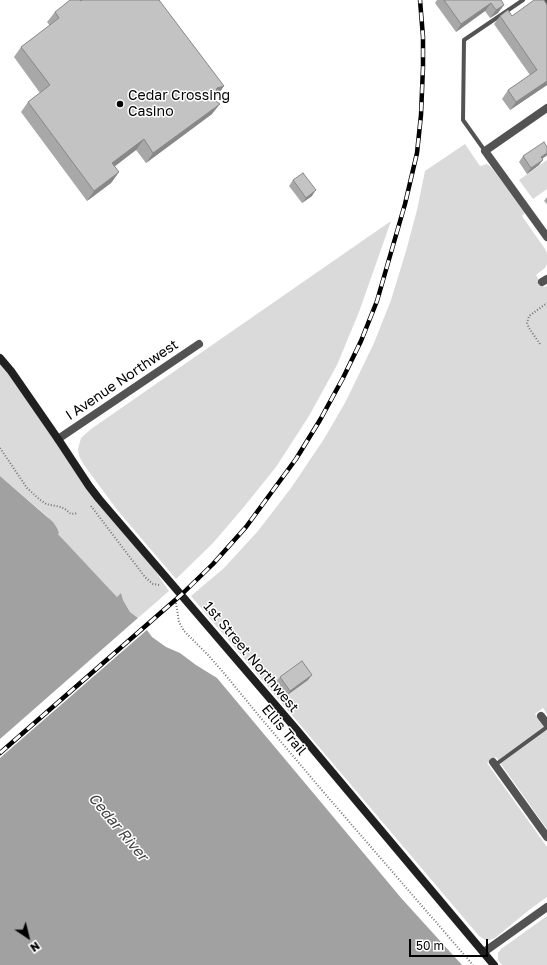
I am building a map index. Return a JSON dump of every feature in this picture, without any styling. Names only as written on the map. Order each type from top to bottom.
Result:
[{"type":"street","points":[[547,108],[485,151],[547,237]]},
{"type":"street","name":"I Avenue Northwest","points":[[58,439],[199,344]]},
{"type":"street","name":"1st Street Northwest","points":[[0,358],[11,371],[99,499],[321,759],[494,965]]},
{"type":"street","points":[[541,716],[547,724]]},
{"type":"street","points":[[494,763],[547,837]]},
{"type":"street","points":[[484,952],[547,907]]},
{"type":"lane","points":[[485,151],[463,120],[464,40],[523,0]]},
{"type":"lane","points":[[494,763],[547,727]]},
{"type":"path","points":[[540,344],[527,323],[529,316],[547,303]]},
{"type":"path","points":[[0,448],[27,488],[39,499],[46,504],[66,509],[71,514],[78,513]]},
{"type":"path","points":[[90,506],[145,577],[149,581],[164,588]]},
{"type":"path","name":"Ellis Trail","points":[[174,600],[184,631],[223,672],[330,801],[473,965]]},
{"type":"shaded area","points":[[465,144],[480,166],[487,164],[491,167],[525,213],[522,216],[547,253],[547,264],[545,268],[536,275],[544,287],[547,286],[547,714],[543,708],[535,714],[547,731],[547,829],[496,757],[487,763],[547,847],[547,897],[495,938],[490,940],[485,940],[479,936],[191,596],[224,568],[258,531],[291,488],[324,439],[346,401],[374,343],[391,300],[417,210],[425,171]]},
{"type":"shaded area","points":[[547,160],[547,189],[533,199],[519,180]]},
{"type":"shaded area","points":[[391,221],[359,312],[337,365],[309,416],[276,467],[243,508],[213,543],[176,579],[118,511],[84,465],[79,456],[78,449],[81,438],[91,429]]},
{"type":"shaded area","points":[[0,360],[137,544],[169,591],[138,618],[130,612],[121,594],[117,597],[58,534],[48,517],[0,476]]},
{"type":"shaded area","points":[[547,916],[547,965],[502,965],[498,960],[498,953],[501,949]]},
{"type":"water","name":"Cedar River","points":[[0,476],[53,522],[57,528],[58,534],[117,597],[121,593],[130,612],[138,618],[152,637],[166,647],[180,653],[217,678],[402,899],[462,965],[0,965]]},
{"type":"pier","points":[[139,617],[148,629],[0,758],[0,739]]},
{"type":"building","name":"Cedar Crossing Casino","points":[[70,0],[159,0],[224,86],[217,88],[213,99],[220,104],[153,153],[144,139],[112,163],[119,172],[94,191],[28,102],[50,85],[21,47],[59,18],[55,12]]},
{"type":"building","points":[[444,0],[501,0],[504,5],[496,10],[491,3],[461,24]]},
{"type":"building","points":[[534,0],[544,0],[547,5],[547,81],[516,102],[508,90],[537,70],[500,16],[508,10],[512,16]]},
{"type":"building","points":[[544,142],[547,147],[547,153],[541,157],[543,160],[531,168],[523,156]]},
{"type":"building","points":[[303,173],[316,190],[306,198],[293,180]]},
{"type":"building","points":[[302,661],[312,675],[290,691],[280,677]]},
{"type":"railway","points":[[0,753],[181,595],[213,564],[246,527],[296,459],[320,420],[361,341],[377,301],[405,204],[417,153],[421,115],[423,37],[420,0]]},
{"type":"place","name":"Cedar Crossing Casino","points":[[120,104]]}]
